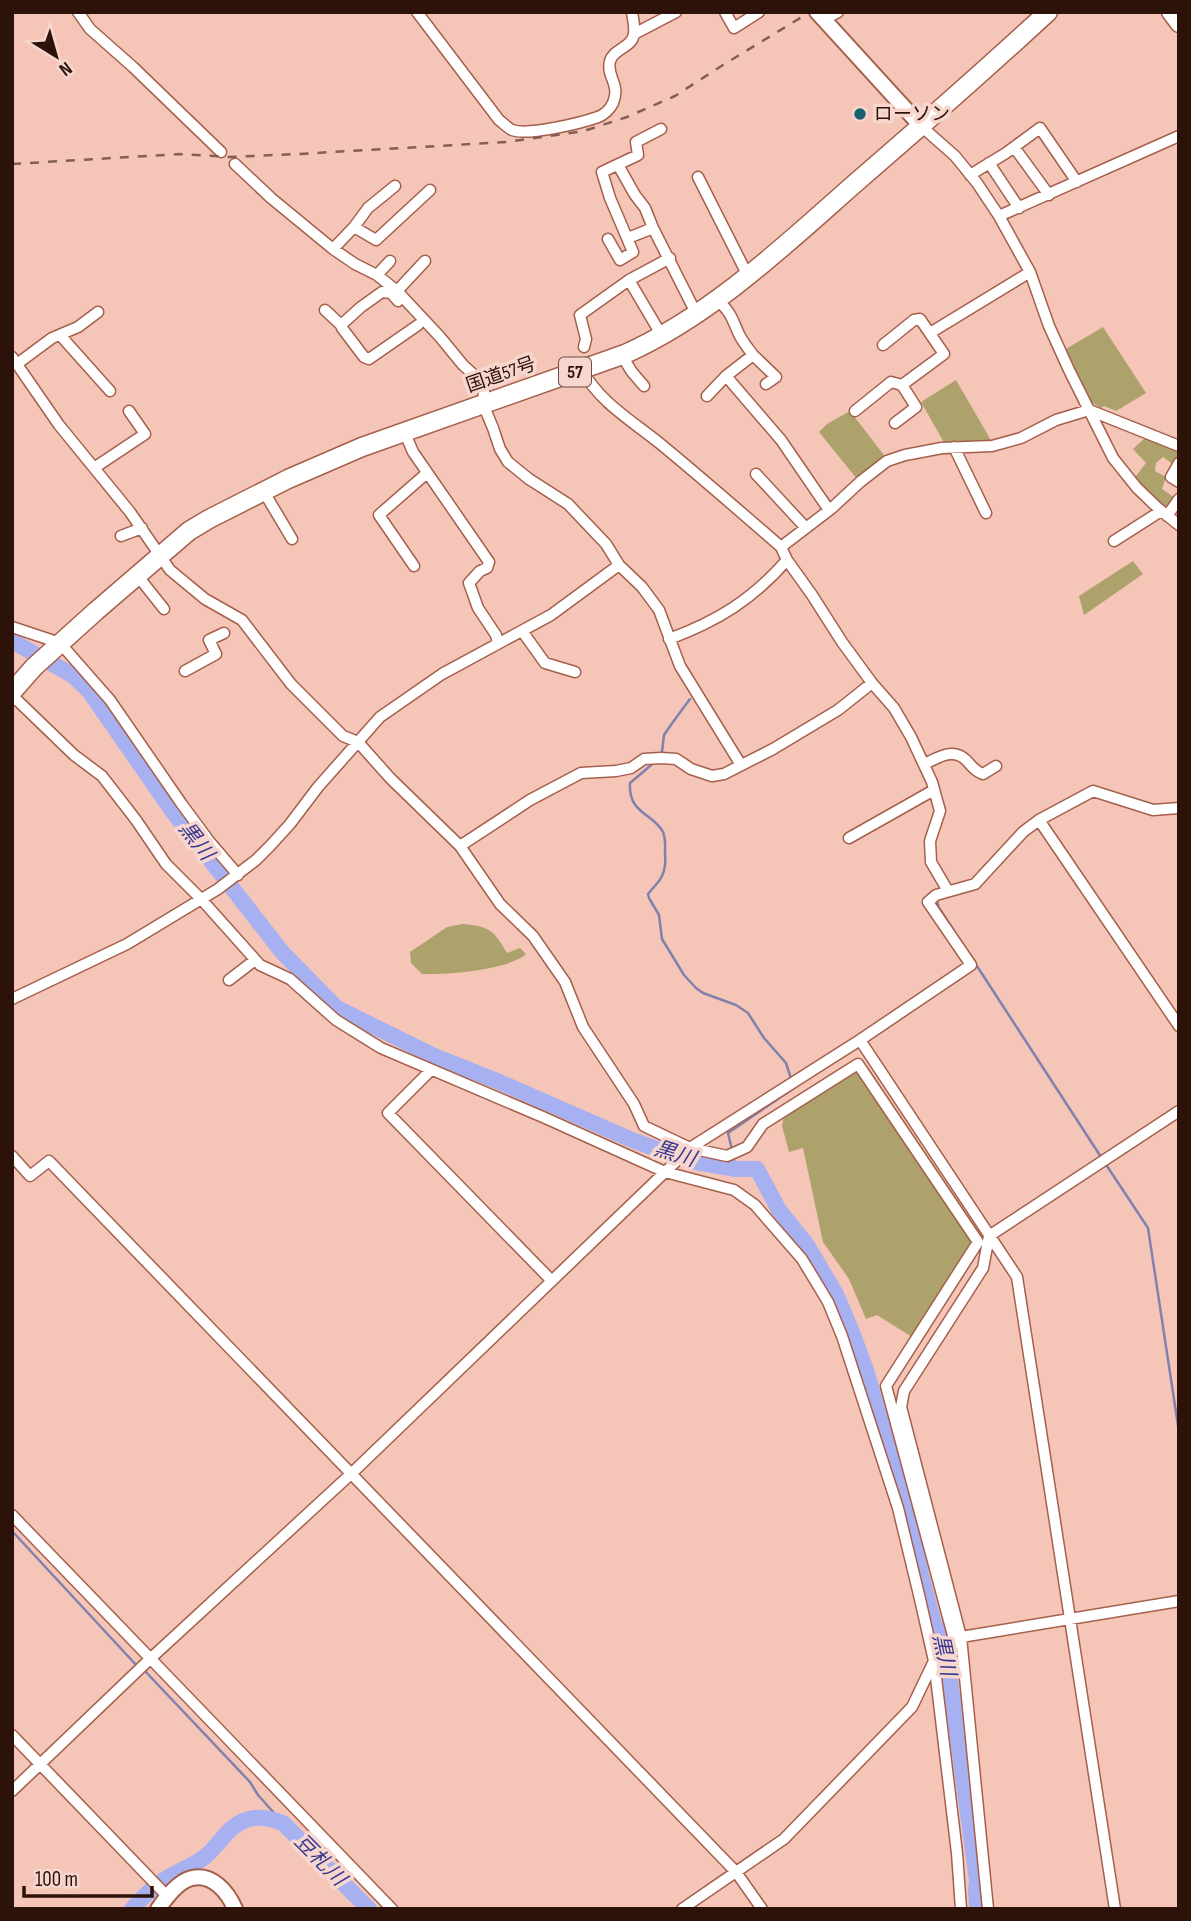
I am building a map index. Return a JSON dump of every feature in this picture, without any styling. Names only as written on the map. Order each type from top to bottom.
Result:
[{"type":"highway","name":"国道57号","points":[[12,692],[34,667],[137,575],[189,531],[209,519],[311,468],[404,431],[622,356],[662,336],[770,258],[1048,12]]},
{"type":"main road","points":[[1170,12],[1179,24]]},
{"type":"street","points":[[78,12],[90,29],[220,152]]},
{"type":"street","points":[[417,12],[499,120],[512,129],[527,132],[600,117],[609,110],[616,88],[609,64],[613,54],[630,43],[634,34],[632,12]]},
{"type":"street","points":[[634,34],[676,12]]},
{"type":"street","points":[[725,12],[734,27],[759,12]]},
{"type":"street","points":[[827,15],[921,126],[955,156],[971,175],[999,216],[1030,272],[1049,326],[1113,458],[1137,488],[1179,525]]},
{"type":"street","points":[[971,175],[1040,128],[1077,182]]},
{"type":"street","points":[[608,239],[620,260],[633,252],[602,172],[638,155],[636,142],[661,129]]},
{"type":"street","points":[[999,216],[1179,136]]},
{"type":"street","points":[[1014,147],[1049,195]]},
{"type":"street","points":[[989,163],[1019,208]]},
{"type":"street","points":[[235,164],[333,249],[377,275],[397,291],[463,365]]},
{"type":"street","points":[[618,165],[645,208],[696,313]]},
{"type":"street","points":[[698,177],[748,276]]},
{"type":"street","points":[[333,249],[368,208],[395,187]]},
{"type":"street","points":[[354,227],[376,240],[430,190]]},
{"type":"street","points":[[628,238],[653,228]]},
{"type":"street","points":[[584,347],[586,340],[580,315],[629,280],[670,258]]},
{"type":"street","points":[[377,275],[390,261]]},
{"type":"street","points":[[397,291],[425,261]]},
{"type":"street","points":[[930,333],[1030,272]]},
{"type":"street","points":[[629,280],[662,336]]},
{"type":"street","points":[[341,325],[360,307],[382,292],[391,293],[418,325],[473,374],[484,391],[483,404],[500,449],[508,462],[528,480],[568,504],[606,544],[619,565],[642,587],[659,610],[685,675],[741,765]]},
{"type":"street","points":[[716,299],[730,314],[738,333],[753,355],[776,377],[766,384]]},
{"type":"street","points":[[325,310],[341,325],[364,357],[369,359],[418,325]]},
{"type":"street","points":[[98,312],[78,327],[15,360],[59,425],[142,528],[170,570],[205,599],[242,620],[290,684],[343,736],[358,743],[460,846],[500,904],[533,936],[565,982],[583,1027],[634,1104],[643,1126],[690,1148],[727,1156],[747,1147],[763,1124],[858,1064],[978,1242],[886,1386],[958,1640]]},
{"type":"street","points":[[883,345],[914,320],[920,319],[944,354],[902,385]]},
{"type":"street","points":[[60,335],[110,391]]},
{"type":"street","points":[[707,396],[726,376],[753,355]]},
{"type":"street","points":[[622,356],[643,386]]},
{"type":"street","points":[[582,370],[595,390],[614,408],[781,547],[787,561],[872,684],[894,708],[924,764],[940,811],[930,841],[931,862],[948,891]]},
{"type":"street","points":[[726,376],[781,440],[828,510]]},
{"type":"street","points":[[855,411],[891,382],[902,385],[916,407],[895,423]]},
{"type":"street","points":[[781,547],[887,461],[905,455],[942,448],[992,446],[1021,438],[1056,420],[1089,410],[1179,446]]},
{"type":"street","points":[[94,468],[145,434],[129,411]]},
{"type":"street","points":[[404,431],[413,452],[489,562],[469,583],[478,608],[491,625],[498,643]]},
{"type":"street","points":[[954,447],[986,513]]},
{"type":"street","points":[[1179,463],[1171,477],[1179,482]]},
{"type":"street","points":[[414,566],[379,514],[427,473]]},
{"type":"street","points":[[757,474],[806,528]]},
{"type":"street","points":[[264,492],[292,539]]},
{"type":"street","points":[[1114,541],[1164,513],[1179,499]]},
{"type":"street","points":[[121,536],[142,528]]},
{"type":"street","points":[[669,639],[715,619],[752,595],[787,561]]},
{"type":"street","points":[[12,999],[127,944],[202,900],[238,875],[290,824],[318,787],[380,717],[442,674],[551,615],[619,565]]},
{"type":"street","points":[[137,575],[164,609]]},
{"type":"street","points":[[12,627],[56,647],[110,700],[181,803],[238,875]]},
{"type":"street","points":[[522,631],[545,663],[575,672]]},
{"type":"street","points":[[186,671],[216,654],[209,640],[224,633]]},
{"type":"street","points":[[460,846],[530,800],[581,773],[624,770],[644,759],[661,758],[676,759],[691,769],[712,776],[724,775],[838,710],[872,684]]},
{"type":"street","points":[[12,698],[74,755],[102,776],[166,864],[260,965],[290,979],[336,1020],[381,1048],[666,1172],[734,1190],[755,1205],[802,1259],[828,1302],[854,1373],[898,1508],[932,1646],[957,1853],[961,1909]]},
{"type":"street","points":[[924,764],[947,754],[956,754],[964,758],[975,772],[983,774],[996,766]]},
{"type":"street","points":[[849,838],[934,790]]},
{"type":"street","points":[[12,1791],[150,1658],[352,1473],[690,1148],[860,1040],[971,965],[928,902],[936,895],[975,884],[1023,832],[1093,791],[1153,810],[1179,808]]},
{"type":"street","points":[[1040,820],[1179,1026]]},
{"type":"street","points":[[235,980],[256,960]]},
{"type":"street","points":[[860,1040],[1017,1277],[1115,1909]]},
{"type":"street","points":[[431,1070],[388,1113],[552,1281]]},
{"type":"street","points":[[988,1909],[958,1640],[901,1407],[904,1391],[983,1268],[989,1236],[1179,1111]]},
{"type":"street","points":[[12,1157],[30,1176],[49,1161],[736,1872],[762,1909]]},
{"type":"street","points":[[12,1515],[392,1909]]},
{"type":"street","points":[[682,1909],[784,1839],[912,1707],[934,1661],[958,1640],[1069,1618],[1179,1601]]},
{"type":"street","points":[[12,1735],[168,1897]]},
{"type":"street","points":[[158,1909],[183,1882],[192,1878],[202,1878],[219,1884],[235,1909]]},
{"type":"shaded area","points":[[1103,327],[1146,393],[1116,411],[1104,406],[1101,408],[1088,400],[1066,349]]},
{"type":"shaded area","points":[[956,380],[992,442],[946,446],[921,402]]},
{"type":"shaded area","points":[[850,411],[887,459],[857,479],[819,432],[827,424]]},
{"type":"shaded area","points":[[1145,438],[1179,450],[1175,466],[1163,457],[1156,463],[1155,471],[1166,477],[1162,489],[1175,498],[1167,510],[1135,477],[1146,463],[1133,449]]},
{"type":"shaded area","points":[[1133,561],[1143,574],[1084,615],[1079,596]]},
{"type":"shaded area","points":[[463,924],[490,931],[507,953],[520,948],[526,954],[492,968],[446,974],[422,974],[411,963],[410,952],[447,927]]},
{"type":"shaded area","points":[[858,1069],[975,1242],[912,1337],[877,1315],[866,1319],[849,1279],[823,1242],[803,1148],[789,1152],[782,1126],[784,1116]]},
{"type":"waterway","name":"黒川","points":[[12,641],[72,675],[89,691],[173,812],[282,952],[337,1008],[434,1056],[632,1140],[690,1161],[736,1169],[757,1169],[779,1210],[807,1245],[836,1294],[866,1370],[911,1527],[934,1624],[943,1639],[947,1658],[977,1881],[977,1909]]},
{"type":"waterway","points":[[660,756],[664,735],[690,699]]},
{"type":"waterway","points":[[656,761],[630,783],[630,793],[637,807],[659,826],[665,837],[664,871],[648,894],[659,915],[662,939],[684,975],[696,988],[748,1013],[764,1038],[786,1063],[794,1088],[728,1133],[732,1150]]},
{"type":"waterway","points":[[937,901],[954,931]]},
{"type":"waterway","points":[[975,963],[1101,1157]]},
{"type":"waterway","points":[[733,1156],[736,1169]]},
{"type":"waterway","points":[[1105,1163],[1148,1228],[1179,1432]]},
{"type":"waterway","points":[[12,1531],[138,1667]]},
{"type":"waterway","points":[[144,1670],[250,1782],[283,1823]]},
{"type":"waterway","name":"豆札川","points":[[132,1909],[160,1883],[208,1854],[233,1827],[246,1820],[260,1818],[283,1823],[369,1909]]},
{"type":"railway","points":[[12,164],[180,154],[229,157],[298,154],[507,142],[584,131],[627,117],[675,96],[810,12]]},
{"type":"place","name":"ローソン","points":[[860,114]]}]
